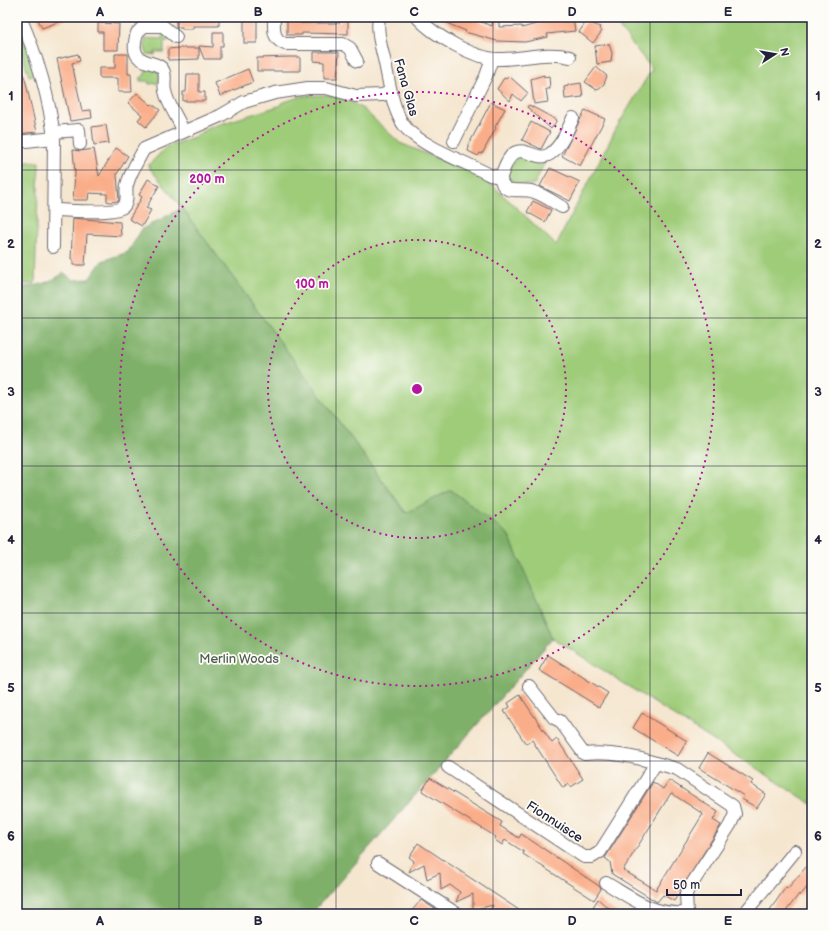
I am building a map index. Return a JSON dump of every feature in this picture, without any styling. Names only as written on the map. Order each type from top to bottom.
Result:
[{"type":"street","points":[[20,17],[33,47],[43,77],[54,135],[53,247]]},
{"type":"street","points":[[274,17],[274,35],[280,42],[285,44],[343,44],[350,48],[357,61]]},
{"type":"street","name":"Fana Glas","points":[[379,17],[378,32],[391,92],[402,123],[417,139],[490,174],[501,177],[502,184],[509,190],[532,191],[562,207]]},
{"type":"street","points":[[417,17],[448,42],[492,59],[551,54],[570,57]]},
{"type":"street","points":[[176,37],[163,26],[144,26],[137,33],[136,49],[138,56],[143,61],[158,65],[163,69],[165,75],[165,93],[183,131]]},
{"type":"street","points":[[454,141],[483,82],[492,59]]},
{"type":"street","points":[[54,210],[110,211],[120,209],[125,205],[126,185],[144,149],[220,116],[244,102],[275,93],[308,88],[326,88],[356,96],[382,95],[391,92]]},
{"type":"street","points":[[501,177],[511,156],[518,151],[523,151],[538,157],[549,154],[561,142],[573,118]]},
{"type":"street","points":[[17,142],[79,130],[80,144]]},
{"type":"street","points":[[529,686],[554,718],[560,721],[584,754],[601,752],[639,758],[666,765],[677,769],[733,806],[735,814],[730,825],[686,893],[686,913],[674,913],[647,908],[606,882]]},
{"type":"street","name":"Fionnuisce","points":[[448,767],[584,857],[592,857],[600,852],[656,763]]},
{"type":"street","points":[[744,914],[795,851]]},
{"type":"street","points":[[378,863],[457,914]]},
{"type":"green space","points":[[611,17],[812,17],[812,804],[553,638],[508,534],[451,490],[407,514],[182,208],[148,166],[166,147],[194,137],[211,127],[282,105],[281,103],[302,96],[327,95],[348,100],[363,109],[400,143],[485,178],[556,245],[617,127],[652,69]]},
{"type":"green space","points":[[163,30],[167,35],[168,41],[164,41],[164,52],[155,52],[155,55],[147,54],[145,48],[145,38],[162,39]]},
{"type":"green space","points":[[22,31],[35,74],[29,76],[17,39],[17,33]]},
{"type":"green space","points":[[149,66],[160,71],[158,83],[149,84],[148,81],[140,81],[140,78],[143,77]]},
{"type":"green space","points":[[520,155],[546,160],[534,185],[515,185],[509,183],[508,175],[510,168]]},
{"type":"green space","points":[[17,162],[39,162],[35,284],[17,284]]},
{"type":"green space","name":"Merlin Woods","points":[[182,208],[406,513],[451,490],[508,534],[553,638],[311,914],[17,914],[17,288],[42,284],[64,273],[73,280],[89,279],[102,261],[128,252],[142,229]]},
{"type":"building","points":[[37,17],[69,17],[69,18],[42,28]]},
{"type":"building","points":[[176,17],[219,18],[219,26],[193,26],[193,29],[182,29],[182,27],[176,27]]},
{"type":"building","points":[[244,17],[257,17],[257,43],[244,43]]},
{"type":"building","points":[[287,17],[300,17],[300,23],[340,23],[340,18],[348,18],[348,34],[302,33],[302,35],[287,35]]},
{"type":"building","points":[[440,17],[471,18],[492,26],[493,17],[499,17],[499,27],[522,26],[522,28],[560,17],[573,17],[575,31],[547,34],[548,37],[525,42],[497,41],[465,32],[466,31],[451,25]]},
{"type":"building","points":[[587,21],[600,27],[599,29],[602,31],[593,43],[579,32]]},
{"type":"building","points":[[98,23],[119,24],[118,50],[103,50],[103,32],[98,32]]},
{"type":"building","points":[[213,32],[223,32],[223,46],[220,46],[220,59],[204,59],[199,46],[213,47]]},
{"type":"building","points":[[609,44],[612,53],[611,62],[597,64],[595,46]]},
{"type":"building","points":[[199,48],[199,59],[168,60],[168,49]]},
{"type":"building","points":[[314,52],[339,52],[337,78],[324,78],[324,62],[314,61]]},
{"type":"building","points":[[78,54],[80,61],[72,63],[82,111],[91,110],[92,118],[70,121],[57,59]]},
{"type":"building","points":[[115,54],[128,54],[128,74],[131,74],[132,92],[118,92],[118,78],[101,78],[99,76],[99,68],[115,68]]},
{"type":"building","points":[[300,57],[300,71],[257,71],[257,58]]},
{"type":"building","points":[[17,60],[19,60],[26,83],[37,132],[17,134],[17,125],[20,125],[17,111],[20,111],[17,99]]},
{"type":"building","points":[[596,67],[607,76],[604,84],[597,90],[585,82]]},
{"type":"building","points":[[248,69],[253,82],[220,96],[215,83]]},
{"type":"building","points":[[187,74],[199,74],[199,92],[205,92],[205,101],[183,101],[183,92],[186,92]]},
{"type":"building","points":[[544,75],[544,77],[549,76],[550,89],[546,89],[548,102],[534,104],[531,79]]},
{"type":"building","points":[[509,76],[528,93],[521,101],[513,94],[510,101],[497,89],[504,78],[506,79]]},
{"type":"building","points":[[581,83],[583,97],[565,99],[564,87]]},
{"type":"building","points":[[137,93],[151,105],[152,104],[160,110],[146,127],[138,120],[142,115],[128,103]]},
{"type":"building","points":[[491,102],[505,109],[482,154],[480,153],[478,156],[468,151],[468,146]]},
{"type":"building","points":[[529,105],[557,120],[551,129],[527,107]]},
{"type":"building","points":[[585,110],[605,119],[580,166],[562,156]]},
{"type":"building","points":[[531,122],[550,132],[541,149],[522,140]]},
{"type":"building","points":[[106,125],[109,143],[94,145],[92,127]]},
{"type":"building","points":[[116,148],[128,156],[117,174],[119,201],[107,201],[107,194],[89,193],[88,200],[73,200],[75,173],[73,150],[80,151],[94,149],[99,176]]},
{"type":"building","points":[[550,168],[580,182],[570,201],[540,186]]},
{"type":"building","points":[[148,179],[159,186],[146,208],[151,210],[142,226],[129,219],[142,197],[139,195]]},
{"type":"building","points":[[533,201],[551,210],[545,222],[527,212]]},
{"type":"building","points":[[73,218],[120,222],[121,236],[87,234],[85,265],[73,265],[73,259],[71,259]]},
{"type":"building","points":[[548,655],[608,693],[599,707],[539,670]]},
{"type":"building","points":[[520,695],[552,743],[557,739],[583,779],[571,787],[569,784],[563,788],[532,740],[526,744],[504,711],[510,707],[508,703]]},
{"type":"building","points":[[642,713],[687,741],[678,756],[633,728]]},
{"type":"building","points":[[708,753],[753,781],[751,784],[766,794],[757,808],[742,799],[744,796],[699,768]]},
{"type":"building","points":[[430,778],[502,822],[500,826],[519,838],[521,834],[599,886],[601,889],[594,900],[523,854],[524,852],[505,840],[502,845],[495,840],[496,837],[422,791]]},
{"type":"building","points":[[669,780],[718,812],[713,820],[721,825],[674,901],[663,895],[657,902],[612,874],[610,862],[605,858],[653,782],[663,789]],"holes":[[[671,793],[703,814],[656,890],[623,870]]]},
{"type":"building","points":[[418,843],[525,914],[488,914],[493,905],[473,910],[473,894],[456,902],[460,892],[450,885],[441,890],[440,873],[427,879],[424,864],[409,872],[414,861],[409,857]]},
{"type":"building","points":[[812,860],[812,881],[800,896],[799,894],[784,914],[767,914],[786,887],[788,888]]},
{"type":"building","points":[[598,899],[619,914],[603,914],[593,907]]},
{"type":"building","points":[[421,900],[435,909],[431,914],[409,914]]}]
